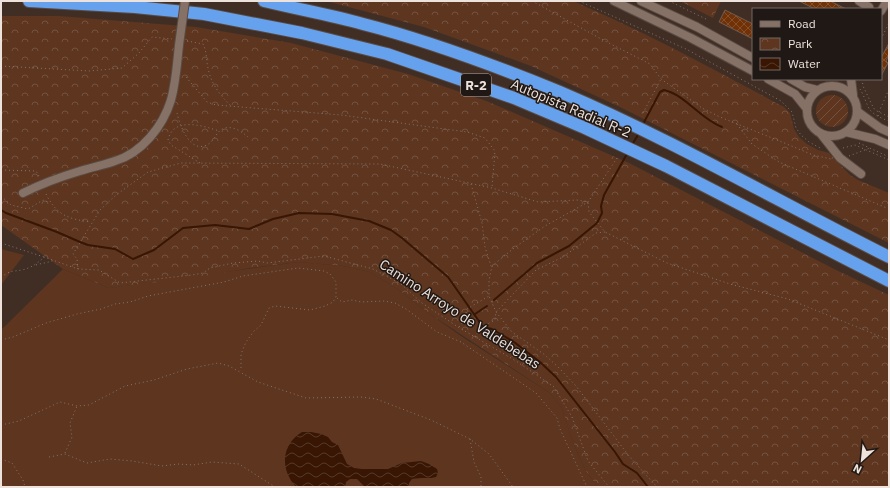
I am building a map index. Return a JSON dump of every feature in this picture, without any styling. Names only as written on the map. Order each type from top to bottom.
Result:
[{"type":"highway","name":"Autopista Radial R-2","points":[[29,1],[135,7],[204,14],[302,33],[387,54],[514,98],[585,128],[666,166],[889,281]]},
{"type":"highway","name":"Autopista Radial R-2","points":[[264,1],[364,24],[448,49],[561,93],[632,124],[889,257]]},
{"type":"street","points":[[23,193],[42,184],[128,156],[140,147],[152,134],[166,113],[174,85],[178,41],[185,1]]},
{"type":"street","points":[[614,1],[692,38],[752,70]]},
{"type":"street","points":[[641,1],[697,27],[752,57]]},
{"type":"street","points":[[859,1],[869,6]]},
{"type":"street","points":[[882,10],[887,1]]},
{"type":"street","points":[[770,80],[794,94],[807,109]]},
{"type":"street","points":[[793,80],[805,87],[819,89],[837,86],[846,89],[853,95]]},
{"type":"street","points":[[831,80],[819,89],[808,102],[807,116],[810,123],[840,158],[861,174]]},
{"type":"street","points":[[821,134],[834,136],[846,132],[852,127],[856,120],[858,112],[857,104],[853,95],[851,80]]},
{"type":"street","points":[[858,112],[880,128],[889,132]]},
{"type":"street","points":[[846,132],[875,139],[889,145]]},
{"type":"path","points":[[532,1],[650,64],[661,79],[702,108],[720,117],[813,155],[827,159],[840,158],[870,148]]},
{"type":"path","points":[[579,1],[686,49],[781,101],[792,112],[796,128],[801,135],[817,147],[826,150],[833,150],[855,145],[889,160]]},
{"type":"path","points":[[669,1],[708,20]]},
{"type":"path","points":[[882,37],[889,23]]},
{"type":"path","points":[[1,66],[89,71],[122,68],[139,53],[152,37],[203,44],[206,48],[211,79],[217,91],[231,107]]},
{"type":"path","points":[[186,77],[207,102],[216,105],[342,115],[467,132],[485,138],[495,151],[492,188]]},
{"type":"path","points":[[643,113],[661,79]]},
{"type":"path","points":[[862,80],[863,86],[875,110],[889,117]]},
{"type":"path","points":[[878,116],[878,112],[889,89]]},
{"type":"path","points":[[861,90],[869,109],[878,116],[889,121]]},
{"type":"path","points":[[177,113],[180,126],[189,141],[199,145],[204,146],[210,143],[219,131],[226,128],[241,131],[248,137]]},
{"type":"path","points":[[201,163],[171,144],[168,140],[169,135],[174,129],[188,124],[219,131]]},
{"type":"path","points":[[737,124],[752,144],[779,162],[889,210]]},
{"type":"path","points":[[856,142],[889,157]]},
{"type":"path","points":[[617,158],[588,202],[545,226],[492,266],[488,280],[489,296],[496,312],[512,332],[545,355],[572,381],[629,456],[657,487]]},
{"type":"path","points":[[78,268],[77,259],[73,254],[100,210],[116,194],[148,172],[181,163],[380,164],[492,188],[538,202],[577,200],[588,202]]},
{"type":"path","points":[[1,170],[36,171],[38,176]]},
{"type":"path","points":[[471,184],[482,223],[485,247],[492,266]]},
{"type":"path","points":[[46,194],[51,203],[62,215],[82,221],[92,222]]},
{"type":"path","points":[[1,196],[11,205],[28,209],[43,200],[51,203]]},
{"type":"path","points":[[588,202],[588,212],[605,232],[667,263],[730,284],[788,299],[889,340]]},
{"type":"path","points":[[475,338],[480,328],[495,320],[496,312],[536,270],[563,257],[596,234],[605,232]]},
{"type":"path","name":"Camino Arroyo de Valdebebas","points":[[1,243],[78,268],[99,270],[120,283],[192,275],[210,268],[233,263],[258,261],[267,264],[324,256],[373,269],[400,284],[422,303],[458,328],[516,361],[554,387],[572,417],[588,461],[609,487]]},
{"type":"path","points":[[35,265],[44,257]]},
{"type":"path","points":[[1,277],[11,270],[22,270],[54,260]]},
{"type":"path","points":[[1,340],[13,337],[46,323],[77,314],[101,309],[115,304],[130,302],[148,296],[217,283],[243,276],[298,268],[324,271],[330,274],[336,282],[336,297],[333,302],[310,310],[275,306],[269,308],[261,325],[254,331],[246,342],[241,354],[241,372]]},
{"type":"path","points":[[458,328],[464,321],[467,309],[489,296]]},
{"type":"path","points":[[336,297],[342,302],[352,300],[361,302],[384,301],[395,303],[406,309],[437,332],[461,342],[536,393],[557,418],[560,429],[587,487]]},
{"type":"path","points":[[1,425],[19,421],[60,402],[77,406],[89,405],[126,386],[154,380],[187,369],[218,363],[229,366],[258,382],[306,398],[361,397],[376,399],[431,420],[470,439],[489,454],[513,487]]},
{"type":"path","points":[[65,454],[72,437],[70,423],[77,406]]},
{"type":"path","points":[[470,439],[474,462],[481,477],[481,487]]},
{"type":"path","points":[[49,457],[65,454],[87,463],[110,459],[162,466],[178,464],[193,465],[212,462],[239,464],[275,487]]},
{"type":"path","points":[[1,459],[12,463],[23,480],[25,487]]},
{"type":"green space","points":[[326,1],[573,1],[653,38],[784,107],[790,113],[794,129],[799,137],[807,144],[818,150],[829,153],[850,175],[858,180],[889,193],[889,243],[620,107],[531,66],[424,27]]},
{"type":"green space","points":[[680,1],[721,1],[713,18]]},
{"type":"green space","points":[[1,16],[59,16],[196,27],[291,43],[408,74],[489,102],[629,163],[836,270],[889,295],[889,487],[598,487],[586,471],[572,440],[562,408],[550,393],[430,314],[399,290],[370,272],[344,266],[298,262],[250,268],[199,277],[109,288],[63,269],[1,225]]},
{"type":"green space","points":[[829,95],[835,95],[845,102],[848,111],[847,117],[841,124],[835,127],[829,127],[819,120],[816,114],[816,108],[823,98]]},
{"type":"green space","points":[[1,249],[24,255],[1,285]]},
{"type":"green space","points":[[298,262],[344,266],[370,272],[399,290],[461,336],[550,393],[562,408],[572,440],[586,471],[598,487],[1,487],[1,330],[63,269],[109,288]]},
{"type":"water","points":[[302,432],[311,432],[328,437],[332,442],[338,445],[347,464],[354,468],[388,469],[402,463],[421,461],[437,469],[438,473],[434,478],[412,479],[409,483],[409,487],[365,487],[357,479],[350,479],[346,482],[345,487],[296,487],[287,473],[285,458],[290,444],[295,437]]},
{"type":"building","points":[[799,1],[830,1],[844,8],[813,8]]},
{"type":"building","points":[[725,10],[752,24],[752,38],[719,22]]},
{"type":"building","points":[[889,43],[889,55],[886,61],[888,63],[882,74],[882,56]]},
{"type":"waterway","points":[[642,126],[660,92],[664,90],[679,97],[707,119],[722,127]]},
{"type":"waterway","points":[[632,145],[639,133]]},
{"type":"waterway","points":[[494,300],[537,263],[569,246],[597,223],[602,213],[601,206],[604,195],[628,152]]},
{"type":"waterway","points":[[1,210],[88,245],[115,249],[133,259],[154,250],[183,228],[215,225],[249,229],[273,219],[299,213],[332,214],[369,221],[391,230],[448,277],[483,327],[492,329],[514,342],[540,362],[556,377],[623,464],[637,473],[648,487]]},
{"type":"waterway","points":[[475,314],[487,306]]}]
